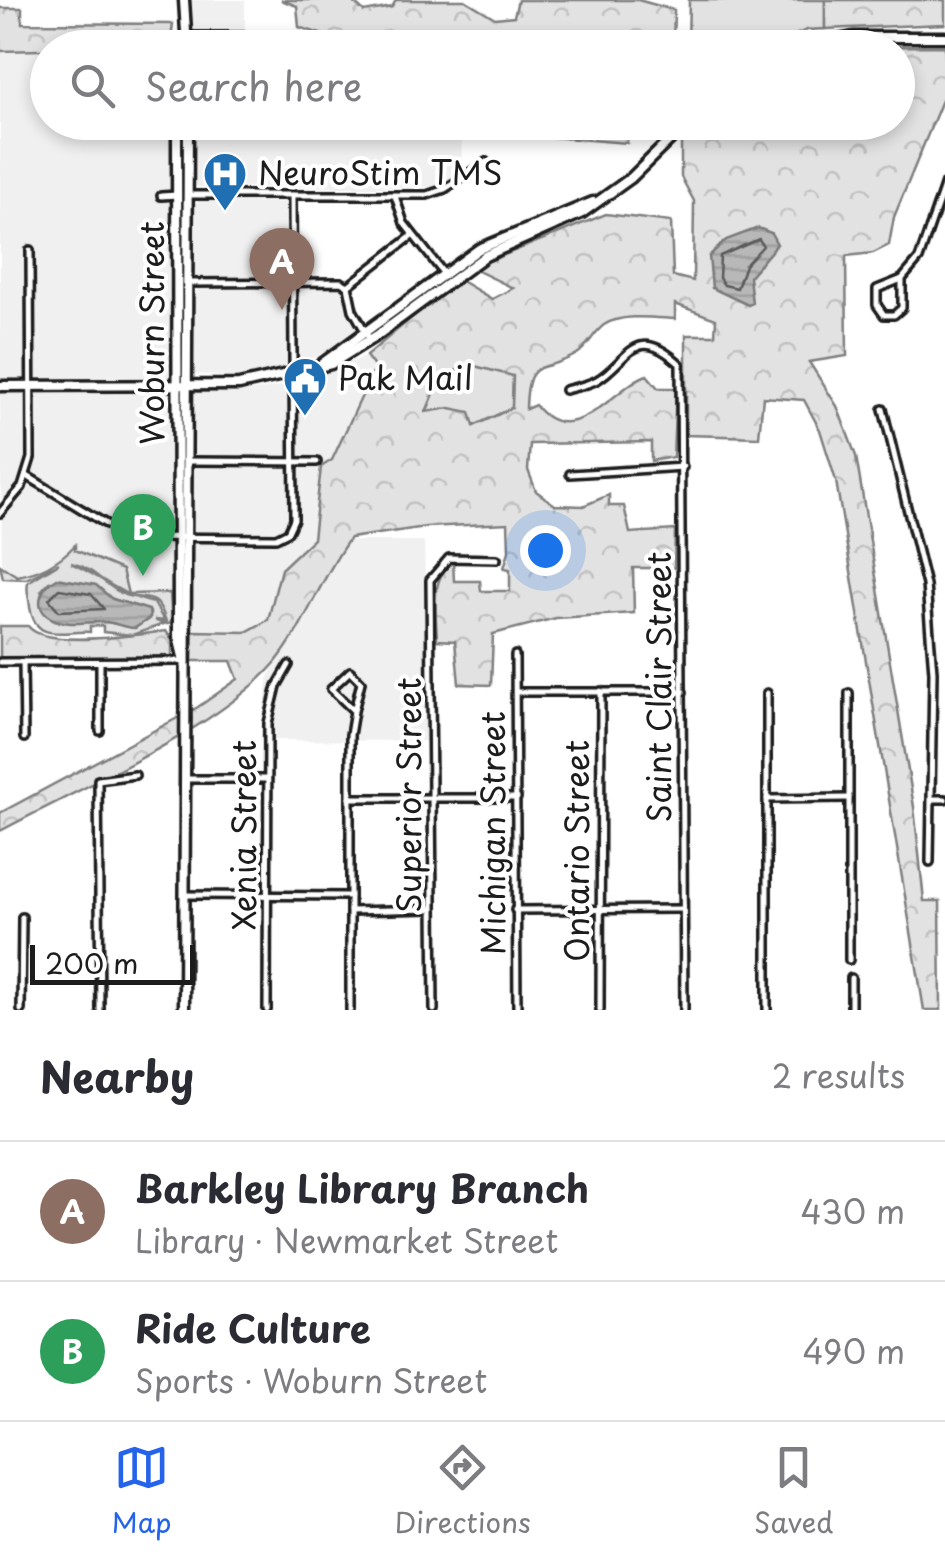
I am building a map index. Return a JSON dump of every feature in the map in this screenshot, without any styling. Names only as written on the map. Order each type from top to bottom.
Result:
[{"type":"main road","points":[[184,0],[184,30]]},
{"type":"main road","points":[[915,37],[945,37]]},
{"type":"main road","name":"Woburn Street","points":[[177,140],[187,461],[178,636],[184,662],[184,1010]]},
{"type":"main road","name":"Woburn Street","points":[[182,538],[188,140]]},
{"type":"main road","points":[[0,386],[239,386],[318,367],[368,336],[506,235],[598,201],[630,178],[669,140]]},
{"type":"street","points":[[161,196],[436,193],[486,162]]},
{"type":"street","points":[[902,279],[902,308],[894,315],[884,314],[877,306],[877,289],[902,279],[919,259],[945,183]]},
{"type":"street","points":[[27,476],[118,529],[146,538],[276,538],[288,532],[294,519],[292,195]]},
{"type":"street","points":[[394,195],[412,236],[446,277]]},
{"type":"street","points":[[188,283],[348,286],[412,236]]},
{"type":"street","points":[[0,513],[27,476],[30,250]]},
{"type":"street","points":[[348,286],[352,310],[368,336]]},
{"type":"street","name":"Saint Clair Street","points":[[565,390],[601,378],[622,354],[640,346],[658,348],[680,364],[684,1010]]},
{"type":"street","points":[[883,409],[926,584],[933,672],[930,862]]},
{"type":"street","points":[[187,461],[317,462]]},
{"type":"street","points":[[570,474],[683,467]]},
{"type":"street","name":"Superior Street","points":[[434,1010],[430,580],[449,558],[497,559]]},
{"type":"street","name":"Michigan Street","points":[[516,656],[517,1010]]},
{"type":"street","points":[[0,662],[184,662]]},
{"type":"street","points":[[24,662],[24,738]]},
{"type":"street","points":[[100,662],[100,731]]},
{"type":"street","name":"Xenia Street","points":[[267,1010],[268,724],[277,686],[289,665]]},
{"type":"street","points":[[350,1010],[351,731],[361,682],[350,671],[331,689],[354,711]]},
{"type":"street","name":"Ontario Street","points":[[600,1010],[601,691]]},
{"type":"street","points":[[517,692],[683,692]]},
{"type":"street","points":[[766,693],[767,1010]]},
{"type":"street","points":[[849,693],[849,960]]},
{"type":"street","points":[[100,1010],[98,780],[135,775]]},
{"type":"street","points":[[184,779],[267,779]]},
{"type":"street","points":[[350,798],[517,798]]},
{"type":"street","points":[[767,799],[850,798]]},
{"type":"street","points":[[933,799],[945,799]]},
{"type":"street","points":[[184,895],[350,896]]},
{"type":"street","points":[[515,910],[684,909]]},
{"type":"street","points":[[350,911],[432,910]]},
{"type":"street","points":[[21,1010],[22,917]]},
{"type":"street","points":[[850,978],[852,1010]]},
{"type":"shaded area","points":[[190,0],[245,0],[245,30],[194,29]]},
{"type":"shaded area","points":[[0,52],[30,52],[30,140],[175,140],[175,372],[171,379],[0,380]]},
{"type":"shaded area","points":[[190,140],[462,140],[461,187],[198,187],[190,179]]},
{"type":"shaded area","points":[[199,201],[287,202],[288,278],[192,278],[191,207]]},
{"type":"shaded area","points":[[301,285],[345,287],[360,332],[303,364],[296,359],[296,290]]},
{"type":"shaded area","points":[[198,286],[288,287],[288,368],[241,378],[192,374],[191,315]]},
{"type":"shaded area","points":[[366,356],[376,368],[332,460],[321,467],[313,539],[281,569],[268,620],[246,632],[193,631],[193,593],[128,594],[122,570],[74,550],[34,573],[17,576],[2,569],[0,394],[247,392],[298,383]]},
{"type":"shaded area","points":[[347,541],[424,541],[429,741],[260,740],[269,675]]},
{"type":"green space","points":[[281,0],[351,0],[364,12],[392,7],[396,0],[465,0],[495,18],[514,16],[518,0],[638,0],[674,10],[673,30],[308,30],[299,27],[297,6]]},
{"type":"green space","points":[[689,0],[825,0],[825,29],[688,30]]},
{"type":"green space","points":[[825,0],[945,0],[945,24],[825,29]]},
{"type":"green space","points":[[0,8],[22,8],[22,23],[173,24],[172,30],[30,30],[30,50],[0,51]]},
{"type":"green space","points":[[915,46],[945,46],[945,93],[894,217],[889,245],[873,253],[846,256],[847,356],[809,362],[837,406],[856,456],[914,807],[924,901],[940,901],[941,1010],[924,1010],[836,481],[820,430],[804,400],[763,397],[759,437],[686,435],[686,335],[715,335],[716,319],[675,304],[675,319],[629,318],[604,325],[577,354],[533,373],[527,392],[526,409],[535,405],[549,418],[564,422],[594,412],[647,375],[658,388],[676,388],[673,457],[651,461],[651,442],[530,444],[528,470],[536,491],[555,505],[583,506],[609,495],[609,506],[624,506],[630,533],[675,530],[674,568],[633,568],[634,613],[556,618],[493,634],[491,685],[459,684],[455,641],[437,640],[435,608],[440,577],[453,560],[454,581],[480,581],[481,591],[510,591],[510,569],[504,568],[509,551],[508,523],[426,527],[350,538],[286,648],[251,687],[220,711],[146,756],[0,831],[0,813],[198,707],[238,679],[231,661],[192,661],[193,631],[246,632],[268,620],[281,569],[313,539],[321,467],[332,460],[375,368],[366,356],[458,279],[492,299],[513,288],[472,268],[606,214],[671,222],[673,276],[693,281],[694,201],[681,177],[681,143],[915,140]],"holes":[[[467,364],[513,376],[512,408],[474,426],[470,412],[450,408],[426,412],[439,381]]]},
{"type":"green space","points":[[467,364],[513,375],[512,408],[474,426],[426,413],[439,381]]},
{"type":"green space","points":[[75,545],[75,550],[122,570],[128,594],[170,593],[172,623],[167,624],[156,602],[135,597],[154,603],[164,621],[154,620],[164,624],[132,635],[103,632],[103,626],[90,626],[90,632],[52,633],[38,626],[30,607],[28,582],[59,563],[26,579],[3,578],[0,565],[17,576],[50,565]],"holes":[[[49,582],[63,582],[142,608],[150,612],[150,618],[135,628],[107,622],[60,622],[41,591]]]},
{"type":"green space","points":[[0,626],[28,626],[38,633],[72,639],[166,631],[172,640],[172,658],[0,658]]},
{"type":"water","points":[[758,228],[771,233],[777,244],[749,277],[752,303],[748,305],[712,288],[709,256],[726,240]]},
{"type":"water","points":[[57,578],[96,585],[112,599],[149,610],[150,618],[135,628],[55,620],[43,611],[40,599],[45,588]]},
{"type":"place","name":"NeuroStim TMS","points":[[225,212]]},
{"type":"place","name":"Barkley Library Branch","points":[[282,310]]},
{"type":"place","name":"Pak Mail","points":[[305,417]]},
{"type":"place","name":"Ride Culture","points":[[143,576]]}]
